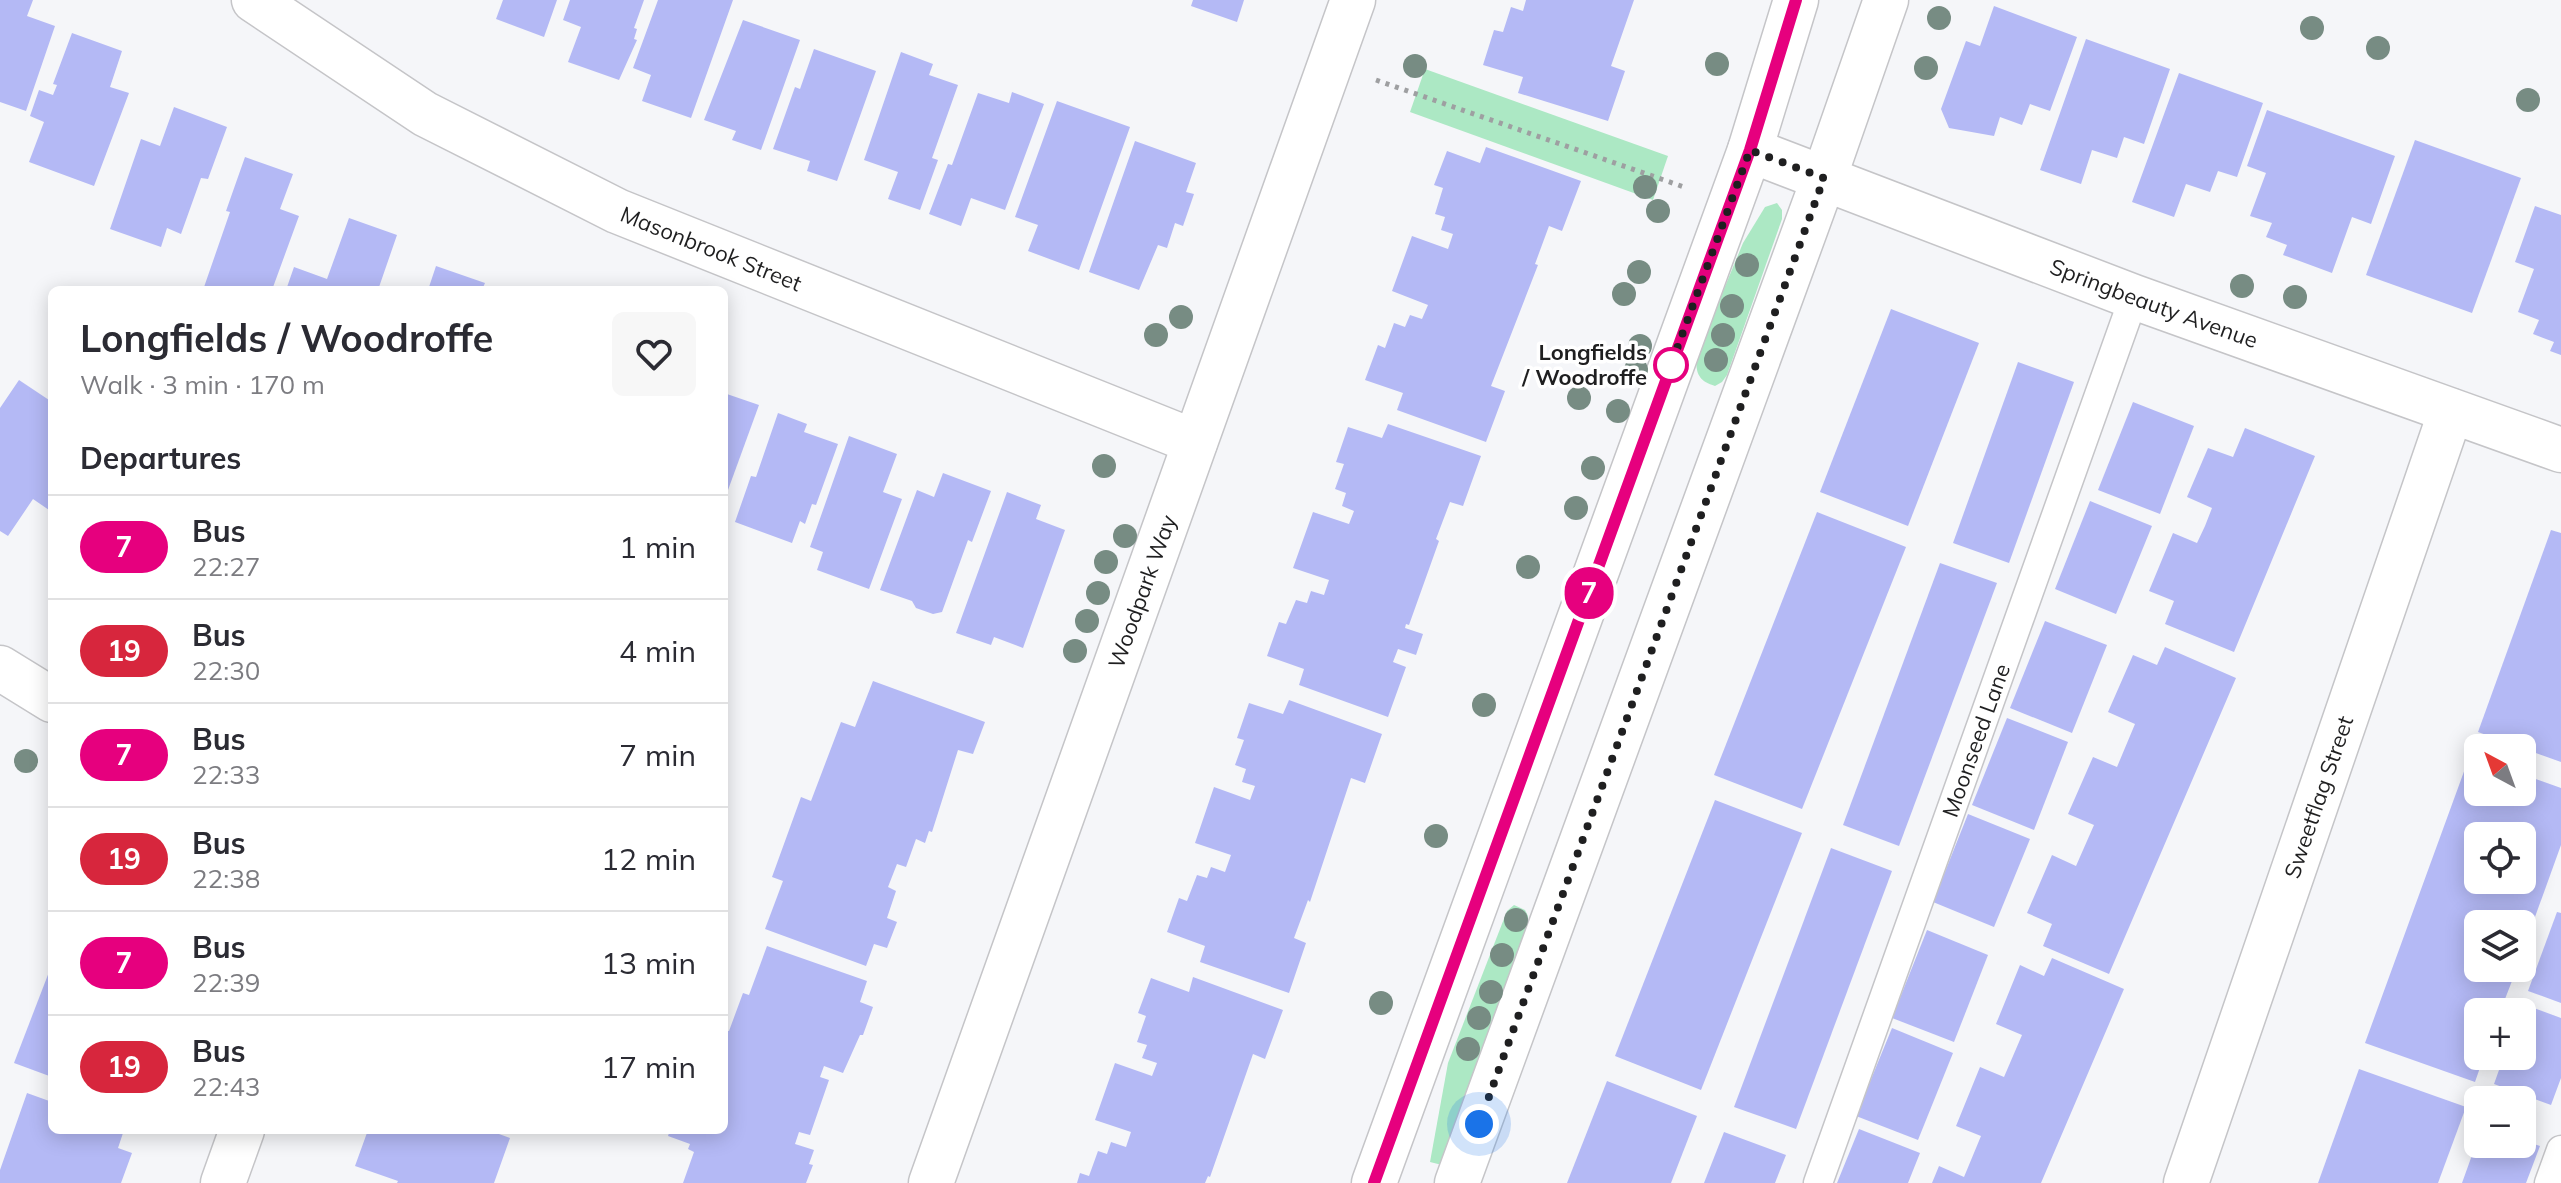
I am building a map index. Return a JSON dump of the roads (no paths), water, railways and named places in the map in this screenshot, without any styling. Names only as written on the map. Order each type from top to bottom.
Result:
[{"type":"street","name":"Masonbrook Street","points":[[254,0],[425,114],[617,211],[1195,442]]},
{"type":"street","name":"Woodpark Way","points":[[931,1183],[1353,0]]},
{"type":"street","points":[[1374,1183],[1750,150],[1796,0]]},
{"type":"street","points":[[1457,1183],[1886,0]]},
{"type":"street","name":"Springbeauty Avenue","points":[[1750,150],[2134,297],[2561,450]]},
{"type":"street","name":"Sweetflag Street","points":[[2186,1183],[2451,411]]},
{"type":"street","points":[[0,668],[48,698]]},
{"type":"street","points":[[223,1183],[241,1134]]},
{"type":"lane","name":"Moonseed Lane","points":[[1818,1183],[2134,297]]},
{"type":"lane","points":[[2549,1183],[2561,1150]]},
{"type":"place","name":"Longfields / Woodroffe","points":[[1671,365]]}]
